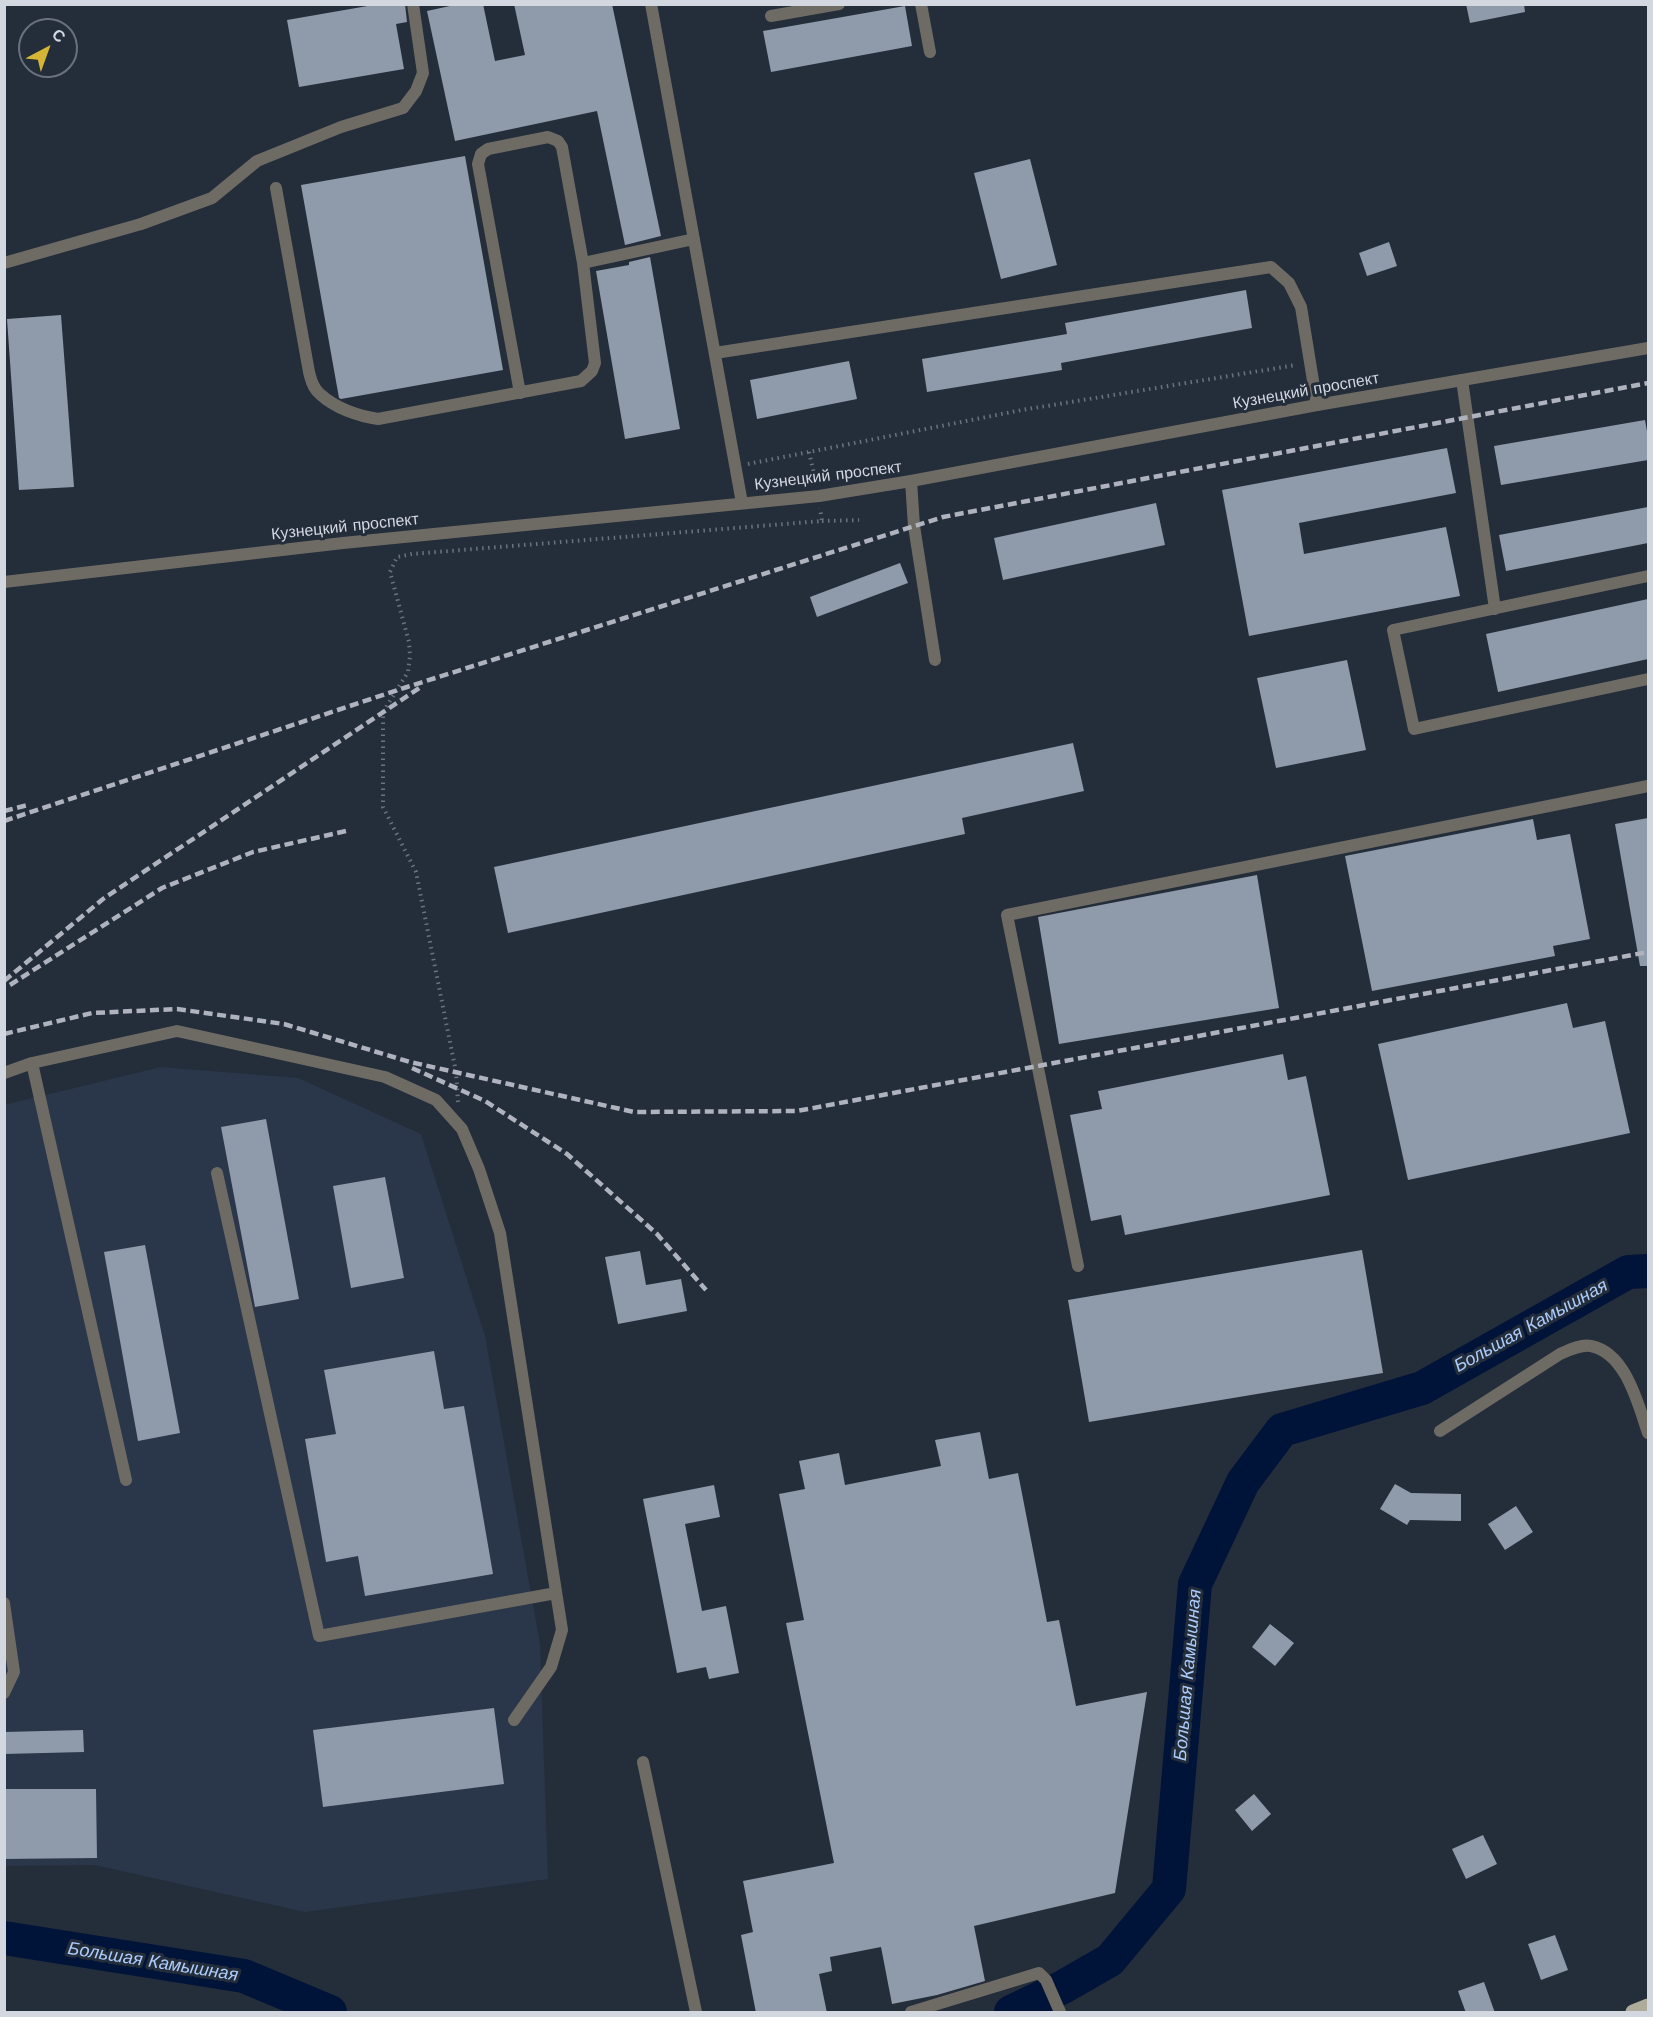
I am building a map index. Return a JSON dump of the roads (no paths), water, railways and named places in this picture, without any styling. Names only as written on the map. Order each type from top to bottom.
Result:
[{"type":"main road","points":[[1633,2013],[1648,2006]]},
{"type":"street","points":[[4,263],[141,224],[212,198],[257,161],[341,127],[403,108],[416,91],[423,74],[413,4]]},
{"type":"street","points":[[651,4],[742,503]]},
{"type":"street","points":[[771,16],[839,4]]},
{"type":"street","points":[[921,4],[930,52]]},
{"type":"street","points":[[276,188],[313,384],[319,394],[349,411],[363,417],[378,419],[520,393],[581,381],[592,371],[595,363],[583,263],[562,147],[558,141],[548,137],[488,149],[481,154],[478,164],[520,393]]},
{"type":"street","points":[[583,263],[694,238]]},
{"type":"street","points":[[715,353],[1271,267],[1289,283],[1301,307],[1317,405]]},
{"type":"street","name":"Кузнецкий проспект","points":[[4,582],[343,543],[819,496],[911,482],[1317,405],[1648,348]]},
{"type":"street","points":[[1462,380],[1495,609]]},
{"type":"street","points":[[911,482],[914,526],[935,660]]},
{"type":"street","points":[[1648,576],[1393,630],[1414,729],[1648,679]]},
{"type":"street","points":[[1078,1266],[1007,915],[1648,786]]},
{"type":"street","points":[[4,1073],[32,1063],[177,1031],[386,1077],[436,1100],[462,1129],[479,1169],[500,1233],[562,1630],[551,1667],[514,1720]]},
{"type":"street","points":[[32,1063],[126,1480]]},
{"type":"street","points":[[217,1173],[319,1636],[556,1593]]},
{"type":"street","points":[[1440,1431],[1560,1354],[1575,1347],[1590,1346],[1606,1351],[1625,1372],[1648,1433]]},
{"type":"street","points":[[4,1603],[14,1672],[4,1693]]},
{"type":"street","points":[[643,1762],[696,2013]]},
{"type":"street","points":[[911,2013],[1038,1972],[1046,1980],[1060,2013]]},
{"type":"waterway","name":"Большая Камышная","points":[[1011,2012],[1063,1987],[1110,1960],[1169,1889],[1195,1584],[1243,1482],[1282,1430],[1422,1388],[1628,1272],[1648,1271]]},
{"type":"waterway","name":"Большая Камышная","points":[[4,1938],[244,1976],[330,2012]]},
{"type":"railway","points":[[4,821],[407,687],[943,517],[1648,383]]},
{"type":"railway","points":[[4,981],[103,899],[421,687]]},
{"type":"railway","points":[[4,811],[28,805]]},
{"type":"railway","points":[[10,985],[162,888],[253,852],[346,831]]},
{"type":"railway","points":[[4,1034],[92,1013],[177,1009],[284,1024],[410,1062],[634,1112],[797,1111],[1648,952]]},
{"type":"railway","points":[[412,1068],[485,1101],[567,1154],[657,1234],[706,1290]]}]
